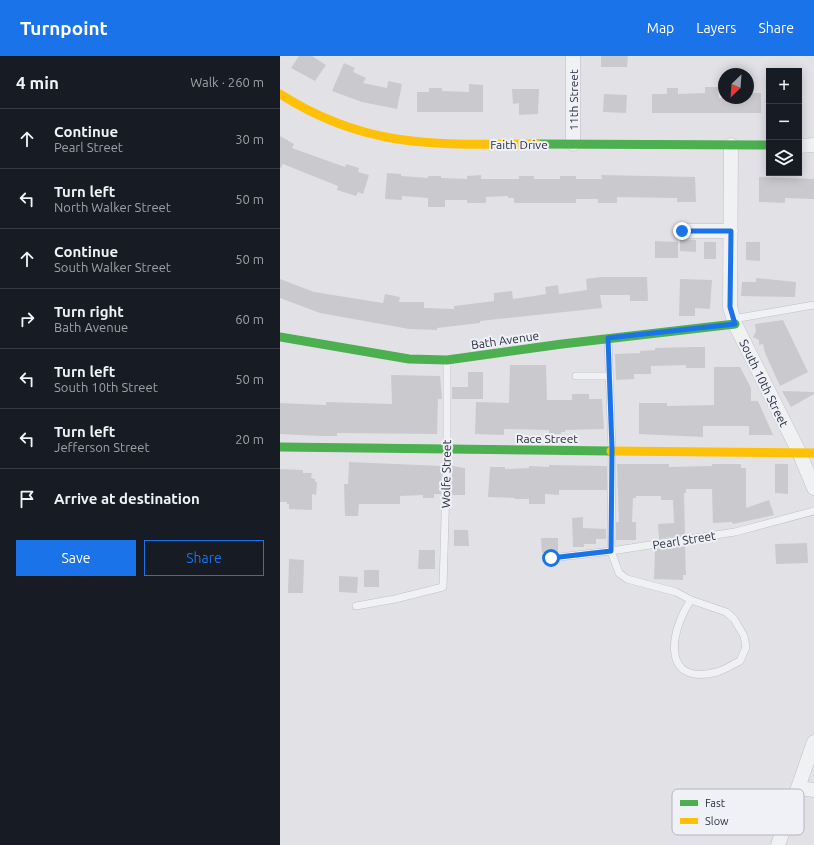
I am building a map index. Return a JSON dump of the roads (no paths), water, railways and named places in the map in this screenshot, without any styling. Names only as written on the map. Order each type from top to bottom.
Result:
[{"type":"street","name":"11th Street","points":[[573,56],[573,144]]},
{"type":"street","name":"Faith Drive","points":[[280,94],[319,118],[346,128],[400,142],[429,144],[766,145]]},
{"type":"street","name":"South 10th Street","points":[[732,145],[730,307],[734,321],[814,488]]},
{"type":"street","points":[[802,146],[814,145]]},
{"type":"street","points":[[682,231],[731,231]]},
{"type":"street","name":"Bath Avenue","points":[[280,337],[409,359],[446,360],[734,321]]},
{"type":"street","name":"Race Street","points":[[280,448],[447,450],[612,449],[814,452]]},
{"type":"street","points":[[814,742],[798,788],[814,790]]},
{"type":"street","points":[[778,845],[782,835]]},
{"type":"lane","name":"Bath Avenue","points":[[734,321],[814,305]]},
{"type":"lane","points":[[608,338],[612,449],[611,551],[619,573],[627,579],[676,592],[691,600],[726,612],[734,619],[744,636],[746,647],[740,661],[718,672],[699,674],[686,672],[678,666],[674,653],[675,636],[682,613],[691,600]]},
{"type":"lane","name":"Wolfe Street","points":[[356,606],[395,599],[442,587],[447,450],[446,360]]},
{"type":"lane","points":[[576,376],[610,376]]},
{"type":"lane","name":"Pearl Street","points":[[551,558],[611,551],[735,532],[814,511]]}]
